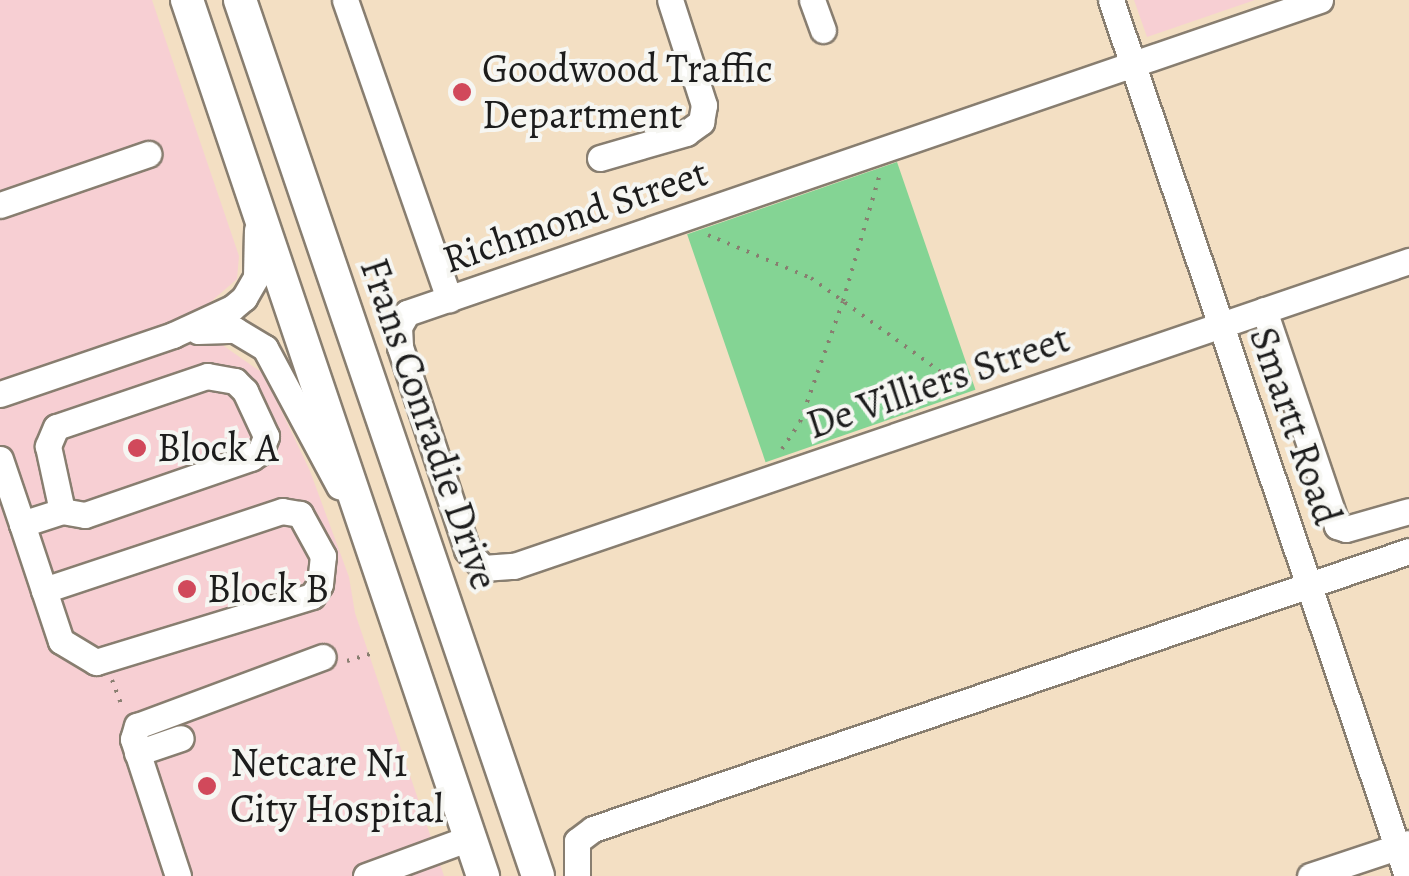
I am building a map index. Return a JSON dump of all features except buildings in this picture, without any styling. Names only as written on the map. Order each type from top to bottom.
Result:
[{"type":"main road","points":[[187,0],[484,876]]},
{"type":"main road","name":"Frans Conradie Drive","points":[[240,0],[538,876]]},
{"type":"street","points":[[345,0],[449,299]]},
{"type":"street","points":[[600,158],[686,133],[701,122],[704,106],[670,0]]},
{"type":"street","points":[[812,0],[823,30]]},
{"type":"street","name":"Smartt Road","points":[[1111,0],[1309,585],[1403,845],[1407,876]]},
{"type":"street","name":"Richmond Street","points":[[491,570],[476,564],[466,550],[400,347],[399,327],[407,313],[1320,0]]},
{"type":"street","points":[[0,205],[148,154]]},
{"type":"street","points":[[0,394],[174,335],[232,308],[254,284],[259,257],[249,177]]},
{"type":"street","name":"De Villiers Street","points":[[491,570],[1409,261]]},
{"type":"street","points":[[1264,310],[1337,526],[1350,528],[1409,510]]},
{"type":"street","points":[[174,335],[236,330],[265,348],[377,562]]},
{"type":"street","points":[[22,524],[62,511],[86,515],[260,452],[266,436],[244,391],[235,381],[207,376],[56,426],[48,446],[62,511]]},
{"type":"street","points":[[0,459],[44,590],[62,640],[96,662],[316,593],[322,556],[300,514],[282,511],[44,590]]},
{"type":"street","points":[[577,876],[578,841],[592,829],[1409,551]]},
{"type":"street","points":[[178,876],[136,742],[141,723],[333,659]]},
{"type":"street","points":[[136,742],[181,738]]},
{"type":"street","points":[[366,876],[412,868],[470,838]]},
{"type":"street","points":[[1310,876],[1403,845]]},
{"type":"path","points":[[776,457],[800,422],[843,301],[880,170]]},
{"type":"path","points":[[698,231],[811,278],[968,392]]},
{"type":"path","points":[[333,659],[377,652]]},
{"type":"path","points":[[110,660],[112,682],[136,742]]},
{"type":"shaded area","points":[[0,0],[152,0],[239,256],[237,279],[206,306],[221,344],[264,374],[310,471],[349,577],[355,613],[444,876],[0,876]]},
{"type":"shaded area","points":[[1134,0],[1255,0],[1147,37]]},
{"type":"green space","points":[[897,162],[975,390],[766,462],[687,234]]},
{"type":"place","name":"Goodwood Traffic Department","points":[[462,92]]},
{"type":"place","name":"Block A","points":[[137,448]]},
{"type":"place","name":"Block B","points":[[187,589]]},
{"type":"place","name":"Netcare N1 City Hospital","points":[[207,786]]}]
